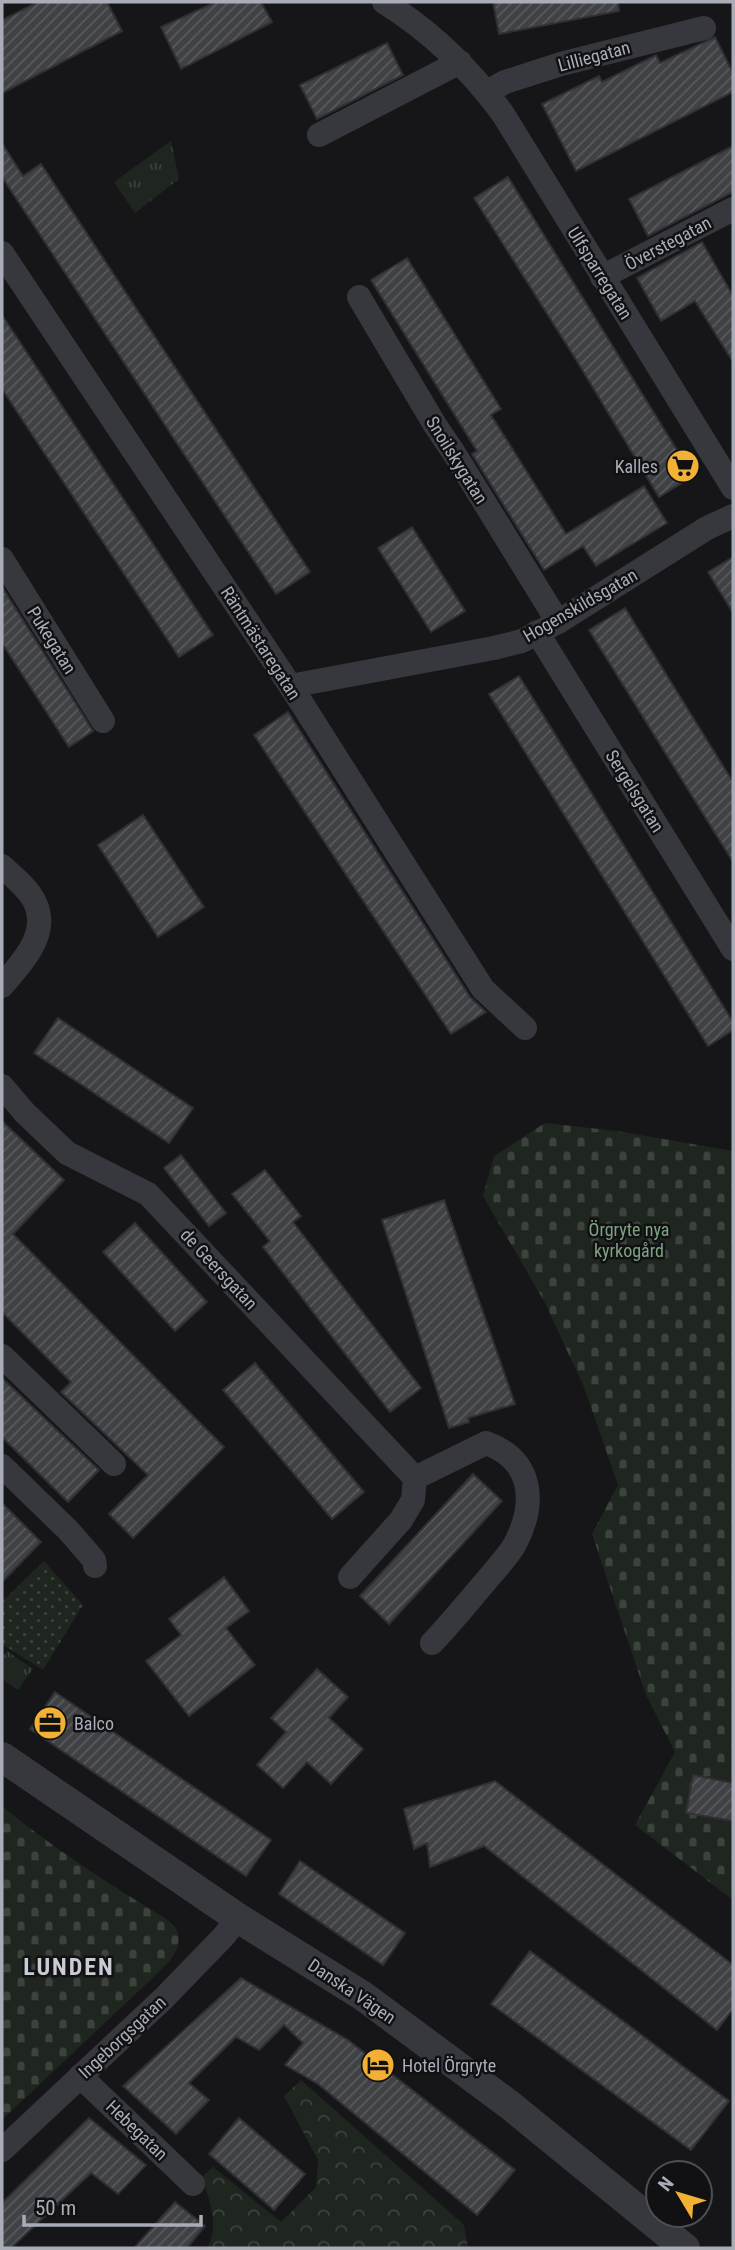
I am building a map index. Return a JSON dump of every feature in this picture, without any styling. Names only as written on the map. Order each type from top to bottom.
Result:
[{"type":"street","name":"Ulfsparregatan","points":[[384,2],[410,18],[460,62],[487,92],[733,488]]},
{"type":"street","name":"Lilliegatan","points":[[487,92],[505,82],[561,64],[704,27]]},
{"type":"street","points":[[319,135],[460,62]]},
{"type":"street","name":"Överstegatan","points":[[602,277],[733,209]]},
{"type":"street","name":"Räntmästaregatan","points":[[2,253],[292,688],[483,989],[526,1028]]},
{"type":"street","name":"Snoilskygatan","points":[[359,297],[454,453],[547,627]]},
{"type":"street","name":"Hogenskildsgatan","points":[[292,688],[301,684],[522,641],[706,528],[733,516]]},
{"type":"street","name":"Pukegatan","points":[[2,559],[103,721]]},
{"type":"street","name":"Sergelsgatan","points":[[547,627],[733,949]]},
{"type":"street","points":[[2,866],[32,897],[37,908],[39,926],[32,948],[2,986]]},
{"type":"street","name":"de Geersgatan","points":[[2,1086],[66,1153],[148,1194],[415,1478]]},
{"type":"street","points":[[2,1356],[114,1464]]},
{"type":"street","points":[[350,1577],[401,1520],[413,1500],[415,1478],[486,1443],[501,1448],[522,1469],[528,1486],[527,1514],[514,1546],[432,1643]]},
{"type":"street","points":[[2,1466],[68,1530],[94,1560],[94,1566]]},
{"type":"street","name":"Danska Vägen","points":[[2,1757],[238,1919],[329,1975],[411,2031],[511,2106],[685,2248]]},
{"type":"street","name":"Ingeborgsgatan","points":[[2,2150],[164,1998],[238,1919]]},
{"type":"street","name":"Hebegatan","points":[[80,2076],[193,2184]]},
{"type":"green space","points":[[171,141],[179,179],[135,213],[114,182]]},
{"type":"green space","name":"Örgryte nya kyrkogård","points":[[545,1123],[617,1131],[733,1151],[733,1900],[635,1825],[675,1752],[646,1695],[592,1534],[618,1485],[584,1387],[544,1301],[483,1196],[494,1156]]},
{"type":"green space","points":[[44,1561],[83,1605],[43,1670],[2,1644],[2,1602]]},
{"type":"green space","points":[[7,1651],[33,1669],[18,1690],[2,1679],[2,1658]]},
{"type":"green space","points":[[2,1806],[72,1858],[169,1921],[179,1938],[176,1952],[164,1967],[2,2120]]},
{"type":"green space","points":[[301,2080],[464,2225],[468,2248],[207,2248],[213,2222],[202,2177],[213,2167],[281,2222],[316,2187],[318,2160],[284,2096]]},
{"type":"building","points":[[38,2],[107,2],[122,31],[2,93],[2,20]]},
{"type":"building","points":[[216,2],[261,2],[272,22],[181,69],[161,27]]},
{"type":"building","points":[[493,2],[618,2],[619,11],[499,34]]},
{"type":"building","points":[[715,37],[733,73],[733,92],[576,171],[542,104],[599,76],[602,82],[656,55],[660,63]]},
{"type":"building","points":[[387,43],[403,75],[317,119],[300,85]]},
{"type":"building","points":[[2,143],[23,176],[41,164],[310,572],[276,594],[2,177]]},
{"type":"building","points":[[733,146],[733,192],[648,236],[629,199]]},
{"type":"building","points":[[508,177],[693,476],[659,497],[474,198]]},
{"type":"building","points":[[702,242],[733,296],[733,362],[695,301],[661,321],[637,278]]},
{"type":"building","points":[[407,258],[501,409],[491,415],[566,534],[644,486],[667,523],[596,566],[583,546],[544,570],[472,454],[477,451],[371,280]]},
{"type":"building","points":[[2,315],[213,635],[179,657],[2,389]]},
{"type":"building","points":[[412,527],[465,611],[431,632],[378,548]]},
{"type":"building","points":[[733,557],[733,613],[708,572]]},
{"type":"building","points":[[2,587],[93,731],[69,747],[2,643]]},
{"type":"building","points":[[625,608],[733,782],[733,862],[589,630]]},
{"type":"building","points":[[519,676],[733,1022],[733,1030],[708,1046],[489,694]]},
{"type":"building","points":[[288,712],[470,997],[486,1012],[451,1034],[254,735]]},
{"type":"building","points":[[143,815],[204,907],[158,937],[98,845]]},
{"type":"building","points":[[58,1018],[193,1108],[169,1143],[34,1053]]},
{"type":"building","points":[[2,1121],[64,1180],[13,1234],[224,1447],[133,1538],[109,1514],[148,1475],[61,1392],[71,1382],[2,1312]]},
{"type":"building","points":[[181,1155],[226,1213],[209,1226],[164,1168]]},
{"type":"building","points":[[265,1170],[301,1216],[293,1222],[421,1388],[390,1412],[263,1247],[270,1241],[232,1194]]},
{"type":"building","points":[[444,1200],[515,1404],[468,1418],[469,1422],[449,1428],[382,1220]]},
{"type":"building","points":[[135,1223],[207,1302],[175,1331],[103,1252]]},
{"type":"building","points":[[255,1363],[364,1492],[332,1519],[223,1390]]},
{"type":"building","points":[[2,1378],[99,1470],[68,1502],[2,1437]]},
{"type":"building","points":[[473,1474],[502,1501],[389,1624],[360,1596]]},
{"type":"building","points":[[2,1503],[41,1542],[2,1582]]},
{"type":"building","points":[[224,1577],[249,1611],[226,1628],[255,1665],[189,1716],[146,1661],[181,1635],[169,1619]]},
{"type":"building","points":[[317,1669],[348,1697],[329,1718],[363,1749],[331,1784],[307,1762],[283,1788],[257,1765],[286,1732],[271,1718]]},
{"type":"building","points":[[55,1692],[271,1840],[246,1876],[30,1729]]},
{"type":"building","points":[[693,1775],[733,1783],[733,1821],[686,1813]]},
{"type":"building","points":[[495,1781],[733,1965],[733,2009],[717,2030],[484,1846],[430,1867],[427,1843],[414,1849],[404,1809]]},
{"type":"building","points":[[300,1861],[405,1933],[383,1965],[279,1894]]},
{"type":"building","points":[[530,1951],[729,2101],[691,2150],[491,2004]]},
{"type":"building","points":[[241,1978],[348,2040],[515,2170],[477,2215],[318,2084],[285,2065],[303,2043],[284,2025],[259,2050],[236,2037],[189,2083],[209,2100],[176,2134],[123,2086]]},
{"type":"building","points":[[89,2118],[146,2165],[118,2194],[91,2173],[11,2248],[2,2248],[2,2203]]},
{"type":"building","points":[[239,2118],[305,2174],[274,2210],[209,2154]]},
{"type":"building","points":[[175,2202],[205,2226],[187,2248],[134,2248]]},
{"type":"place","name":"Kalles","points":[[683,466]]},
{"type":"place","name":"Balco","points":[[50,1723]]},
{"type":"place","name":"Hotel Örgryte","points":[[378,2065]]},
{"type":"district","name":"LUNDEN","points":[[69,1967]]}]
